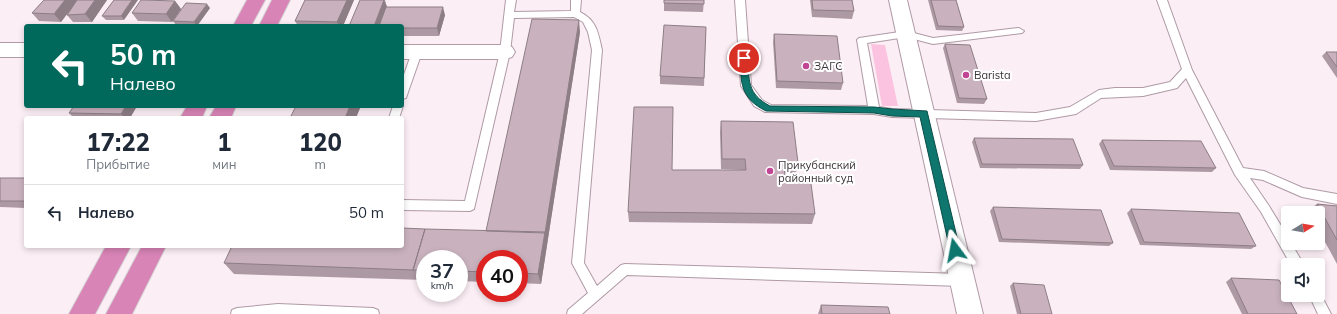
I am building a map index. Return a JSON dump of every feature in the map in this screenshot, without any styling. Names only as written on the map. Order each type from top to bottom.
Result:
[{"type":"highway","points":[[243,24],[256,0]]},
{"type":"highway","points":[[269,24],[281,0]]},
{"type":"highway","points":[[82,314],[118,248]]},
{"type":"highway","points":[[119,314],[153,248]]},
{"type":"street","points":[[898,0],[970,314]]},
{"type":"street","points":[[0,50],[24,50]]},
{"type":"street","points":[[410,52],[505,52]]},
{"type":"lane","points":[[404,205],[470,206],[505,52],[511,0]]},
{"type":"lane","points":[[575,14],[576,0]]},
{"type":"lane","points":[[740,0],[746,86],[758,103],[769,109],[874,110],[892,113],[1036,117],[1072,111],[1099,94],[1115,92],[1143,92],[1173,84],[1187,70]]},
{"type":"lane","points":[[1162,0],[1187,70],[1239,172],[1265,209],[1294,258]]},
{"type":"lane","points":[[509,15],[575,14],[587,20],[593,32],[597,50],[578,263],[595,295]]},
{"type":"lane","points":[[874,110],[862,40],[906,34],[933,41],[1019,31]]},
{"type":"lane","points":[[404,84],[410,52]]},
{"type":"lane","points":[[1239,172],[1264,176],[1302,192],[1337,199]]},
{"type":"lane","points":[[573,314],[625,269],[962,280]]},
{"type":"lane","points":[[1319,302],[1325,314]]},
{"type":"lane","points":[[237,314],[278,310],[373,314]]},
{"type":"shaded area","points":[[871,44],[885,45],[898,106],[882,106]]},
{"type":"building","points":[[44,0],[65,0],[54,14],[32,13]]},
{"type":"building","points":[[77,0],[95,0],[85,14],[67,15]]},
{"type":"building","points":[[114,0],[132,0],[121,16],[102,16]]},
{"type":"building","points":[[141,0],[175,1],[166,14],[132,13]]},
{"type":"building","points":[[305,0],[347,0],[337,22],[295,21]]},
{"type":"building","points":[[360,0],[384,0],[375,24],[350,24]]},
{"type":"building","points":[[664,0],[704,0],[704,4],[664,3]]},
{"type":"building","points":[[812,0],[852,0],[854,11],[813,10]]},
{"type":"building","points":[[931,0],[956,0],[964,27],[938,26]]},
{"type":"building","points":[[186,3],[207,4],[194,22],[173,21]]},
{"type":"building","points":[[386,7],[443,7],[437,28],[404,28],[404,24],[380,24]]},
{"type":"building","points":[[532,19],[579,20],[545,233],[486,231]]},
{"type":"building","points":[[664,25],[706,27],[704,78],[660,76]]},
{"type":"building","name":"ЗАГС","points":[[774,34],[837,36],[843,83],[777,81]]},
{"type":"building","points":[[945,44],[970,45],[987,99],[959,98]]},
{"type":"building","points":[[1326,52],[1337,52],[1337,67]]},
{"type":"building","name":"Прикубанский районный суд","points":[[634,107],[673,107],[672,170],[746,170],[745,159],[722,159],[721,121],[793,122],[798,163],[784,163],[785,176],[810,176],[815,214],[628,212]]},
{"type":"building","points":[[73,108],[125,108],[121,114],[69,113]]},
{"type":"building","points":[[295,108],[349,108],[346,116],[291,116]]},
{"type":"building","points":[[974,138],[1073,139],[1083,165],[982,164]]},
{"type":"building","points":[[1102,140],[1201,141],[1216,168],[1114,166]]},
{"type":"building","points":[[0,178],[24,178],[24,201],[0,201]]},
{"type":"building","points":[[1317,204],[1337,206],[1337,240],[1325,218],[1325,206],[1318,206]]},
{"type":"building","points":[[993,207],[1101,210],[1113,243],[1002,239]]},
{"type":"building","points":[[1131,209],[1239,213],[1256,246],[1144,242]]},
{"type":"building","points":[[404,228],[425,229],[419,250],[416,250],[416,260],[413,270],[224,263],[231,248],[404,248]]},
{"type":"building","points":[[425,229],[545,232],[538,274],[528,273],[528,250],[476,250],[476,272],[468,271],[468,250],[419,250]]},
{"type":"building","points":[[416,260],[416,270],[413,270]]},
{"type":"building","points":[[1231,278],[1279,280],[1281,284],[1281,302],[1291,302],[1297,314],[1248,314]]},
{"type":"building","points":[[1013,283],[1044,285],[1052,314],[1021,314]]},
{"type":"building","points":[[821,305],[888,307],[890,314],[822,314]]},
{"type":"place","name":"ЗАГС","points":[[806,66]]},
{"type":"place","name":"Barista","points":[[966,75]]},
{"type":"place","name":"Прикубанский районный суд","points":[[770,171]]},
{"type":"route","points":[[744,58],[746,86],[758,103],[769,109],[874,110],[892,113],[924,114],[955,250]]}]
